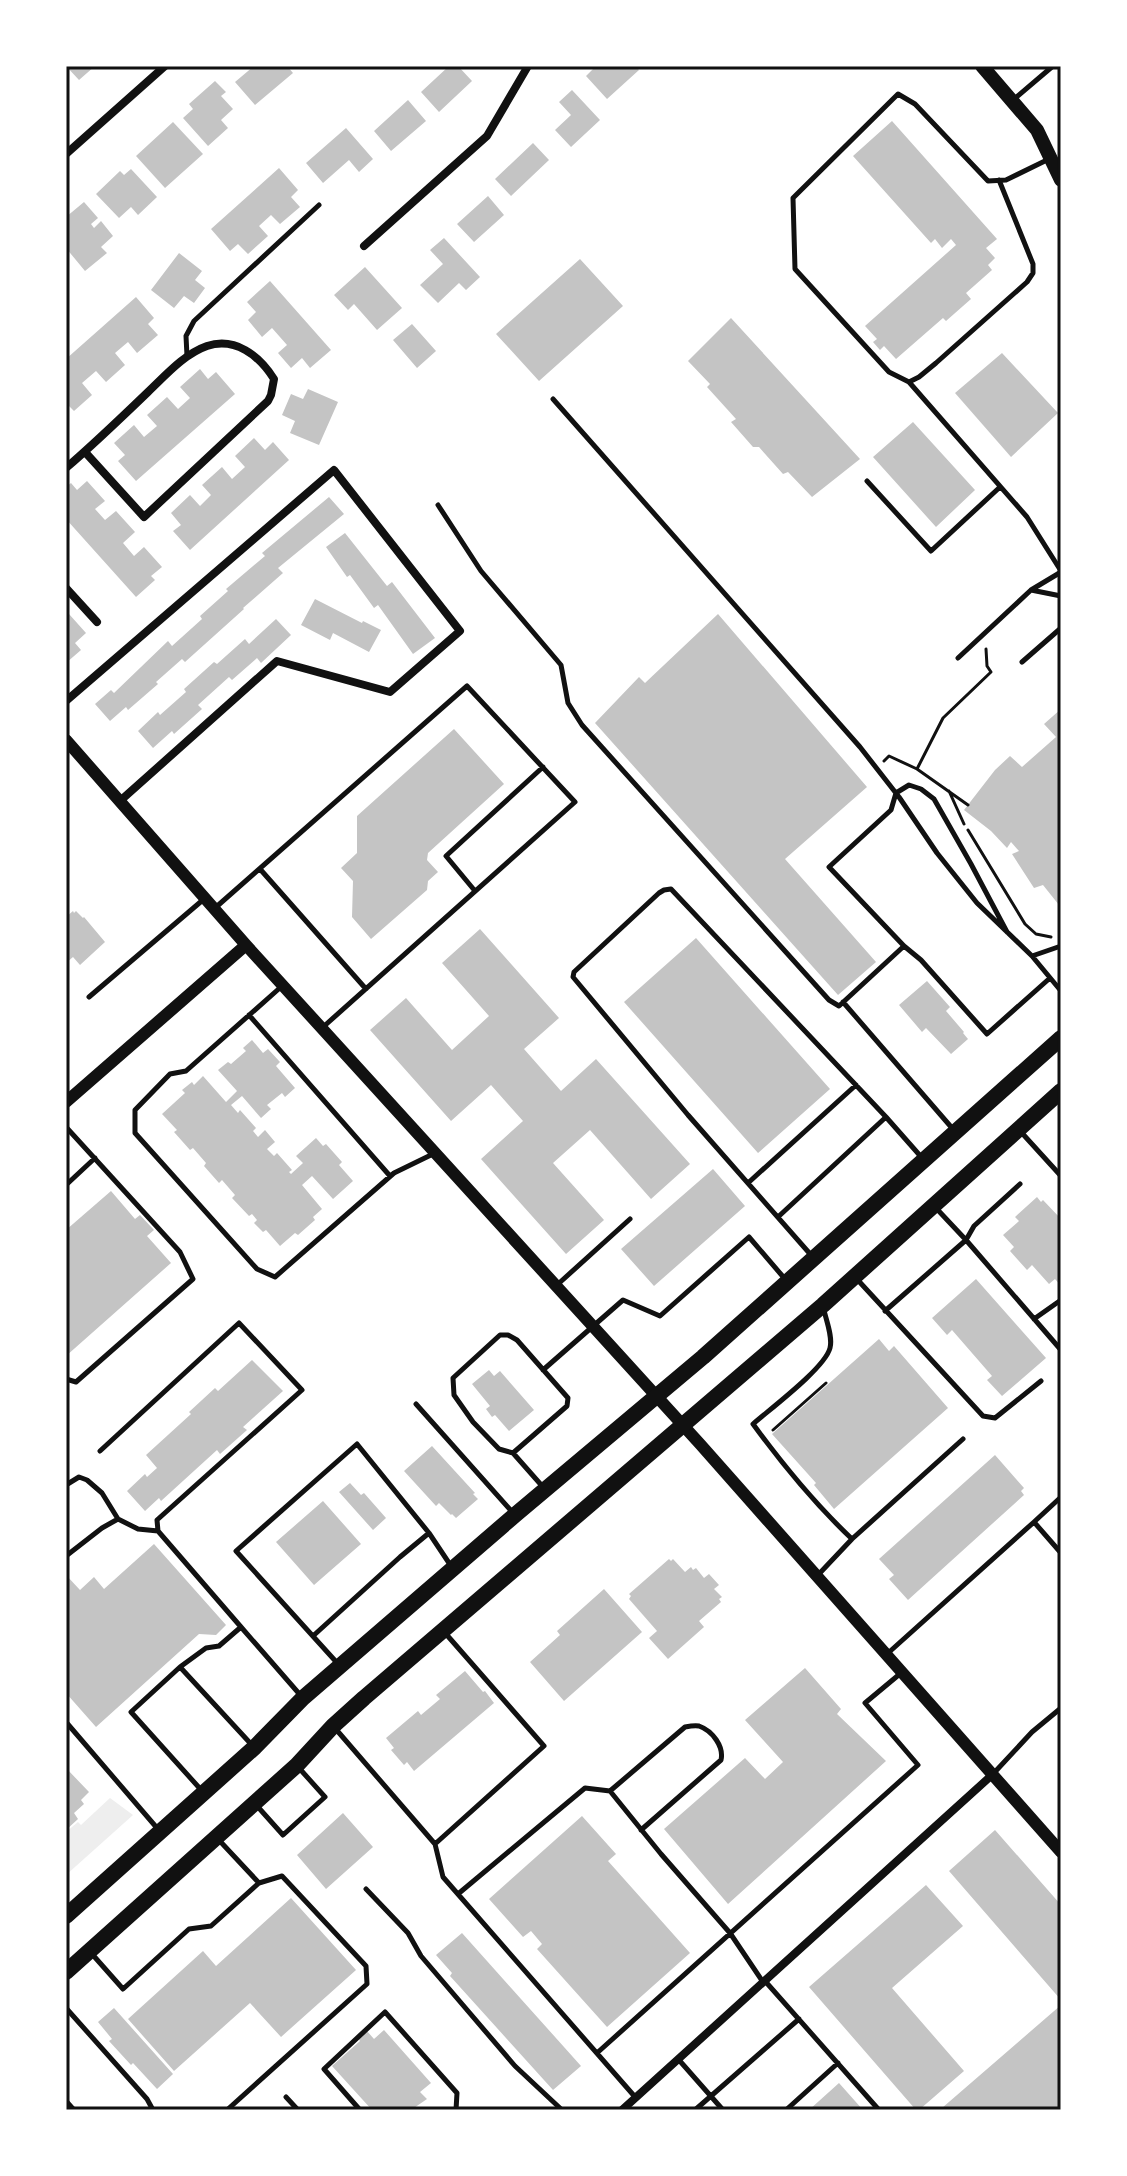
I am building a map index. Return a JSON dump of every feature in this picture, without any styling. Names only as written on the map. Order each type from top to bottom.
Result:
[{"type":"main road","points":[[982,66],[1037,130],[1061,180]]},
{"type":"main road","points":[[67,1914],[255,1747],[303,1698],[545,1489],[657,1397],[1061,1038]]},
{"type":"main road","points":[[66,1972],[297,1765],[333,1726],[823,1305],[1061,1091]]},
{"type":"street","points":[[66,154],[165,66]]},
{"type":"street","points":[[364,246],[487,136],[528,66]]},
{"type":"street","points":[[66,468],[187,357],[206,346],[221,344],[250,352],[274,379],[268,401],[144,517],[85,452]]},
{"type":"street","points":[[66,701],[334,470],[460,631],[390,692],[277,661],[120,801]]},
{"type":"street","points":[[66,588],[97,622]]},
{"type":"street","points":[[66,740],[246,945],[683,1425],[1061,1852]]},
{"type":"street","points":[[66,1102],[246,945]]},
{"type":"street","points":[[622,2110],[992,1775]]},
{"type":"lane","points":[[1012,101],[1053,66]]},
{"type":"lane","points":[[958,658],[1031,590],[1061,572],[1027,517],[909,382],[889,372],[795,269],[793,198],[898,94],[915,104],[988,181],[1006,180],[1051,158]]},
{"type":"lane","points":[[909,382],[936,363],[1027,282],[1033,273],[1033,264],[999,180]]},
{"type":"lane","points":[[187,357],[186,336],[194,321],[319,205]]},
{"type":"lane","points":[[553,399],[844,729],[896,793],[937,853],[977,903],[1032,956],[1061,991]]},
{"type":"lane","points":[[867,481],[931,551],[1000,487]]},
{"type":"lane","points":[[438,505],[481,571],[561,665],[568,703],[582,725],[829,1000],[839,1006],[904,946]]},
{"type":"lane","points":[[1031,590],[1061,596]]},
{"type":"lane","points":[[1022,662],[1061,628]]},
{"type":"lane","points":[[215,909],[467,686],[575,802],[322,1028]]},
{"type":"lane","points":[[475,891],[446,856],[543,767]]},
{"type":"lane","points":[[1007,932],[934,799],[921,789],[909,785],[896,793],[891,810],[829,867],[921,960],[987,1034],[1050,978]]},
{"type":"lane","points":[[260,869],[366,989]]},
{"type":"lane","points":[[815,1258],[688,1115],[573,977],[574,972],[659,893],[671,889],[925,1160]]},
{"type":"lane","points":[[89,997],[205,898]]},
{"type":"lane","points":[[1032,956],[1061,946]]},
{"type":"lane","points":[[283,985],[186,1071],[170,1074],[135,1110],[135,1133],[257,1269],[275,1277],[390,1176],[436,1153]]},
{"type":"lane","points":[[843,1002],[956,1132]]},
{"type":"lane","points":[[249,1015],[390,1176]]},
{"type":"lane","points":[[748,1183],[856,1085]]},
{"type":"lane","points":[[778,1217],[886,1117]]},
{"type":"lane","points":[[66,1127],[180,1252],[193,1279],[76,1382],[66,1379]]},
{"type":"lane","points":[[1019,1130],[1061,1176]]},
{"type":"lane","points":[[66,1185],[95,1158]]},
{"type":"lane","points":[[885,1311],[966,1240],[974,1226],[1020,1184]]},
{"type":"lane","points":[[935,1207],[1061,1350]]},
{"type":"lane","points":[[556,1285],[630,1219]]},
{"type":"lane","points":[[543,1370],[623,1300],[660,1316],[749,1237],[788,1282]]},
{"type":"lane","points":[[855,1277],[983,1416],[995,1418],[1041,1381]]},
{"type":"lane","points":[[1034,1319],[1061,1300]]},
{"type":"lane","points":[[823,1305],[832,1346],[825,1359],[753,1424],[800,1485],[852,1539]]},
{"type":"lane","points":[[100,1451],[239,1323],[302,1390],[157,1520],[158,1531],[303,1698]]},
{"type":"lane","points":[[513,1453],[567,1406],[568,1398],[517,1340],[500,1335],[453,1378],[454,1395],[473,1422],[499,1449],[513,1453],[545,1489]]},
{"type":"lane","points":[[416,1404],[515,1515]]},
{"type":"lane","points":[[817,1576],[852,1539],[963,1439]]},
{"type":"lane","points":[[340,1666],[236,1551],[357,1444],[429,1533],[453,1569]]},
{"type":"lane","points":[[66,1485],[79,1477],[87,1480],[102,1493],[118,1519],[138,1529],[158,1531]]},
{"type":"lane","points":[[886,1655],[1061,1497]]},
{"type":"lane","points":[[66,1556],[118,1519]]},
{"type":"lane","points":[[1034,1522],[1061,1553]]},
{"type":"lane","points":[[313,1636],[429,1533]]},
{"type":"lane","points":[[204,1793],[131,1712],[180,1667],[206,1648],[219,1646],[241,1627]]},
{"type":"lane","points":[[435,1844],[544,1746],[443,1631]]},
{"type":"lane","points":[[180,1667],[255,1747]]},
{"type":"lane","points":[[597,2053],[918,1765],[865,1703],[901,1672]]},
{"type":"lane","points":[[992,1775],[1032,1732],[1061,1708]]},
{"type":"lane","points":[[66,1722],[160,1832]]},
{"type":"lane","points":[[610,1791],[685,1727],[697,1725],[705,1729],[720,1745],[723,1751],[721,1760],[641,1830]]},
{"type":"lane","points":[[333,1726],[435,1844],[443,1877],[636,2098]]},
{"type":"lane","points":[[254,1803],[283,1835],[325,1797],[297,1765]]},
{"type":"lane","points":[[458,1894],[585,1788],[610,1791],[730,1933],[764,1982],[879,2110]]},
{"type":"lane","points":[[217,1837],[259,1883]]},
{"type":"lane","points":[[89,1951],[123,1989],[189,1929],[211,1926],[259,1883],[282,1876],[366,1966],[367,1984],[227,2110]]},
{"type":"lane","points":[[366,1889],[408,1933],[421,1956],[515,2066],[562,2110]]},
{"type":"lane","points":[[66,2008],[147,2099],[153,2110]]},
{"type":"lane","points":[[360,2110],[324,2069],[385,2012],[457,2093],[456,2110]]},
{"type":"lane","points":[[695,2110],[799,2019]]},
{"type":"lane","points":[[678,2059],[723,2110]]},
{"type":"lane","points":[[786,2110],[838,2063]]},
{"type":"lane","points":[[286,2097],[298,2110]]},
{"type":"lane","points":[[66,2101],[74,2110]]},
{"type":"path","points":[[917,769],[943,718],[991,672],[985,654],[988,643]]},
{"type":"path","points":[[949,791],[963,823],[1025,924],[1036,934],[1053,937]]},
{"type":"path","points":[[769,1434],[826,1383]]},
{"type":"shaded area","points":[[110,1798],[133,1815],[66,1875],[66,1832],[78,1822],[81,1825]]},
{"type":"building","points":[[66,66],[95,66],[79,80]]},
{"type":"building","points":[[254,66],[287,66],[293,73],[255,105],[235,82]]},
{"type":"building","points":[[449,66],[458,66],[472,81],[439,112],[421,92]]},
{"type":"building","points":[[596,66],[635,66],[639,70],[607,99],[586,76]]},
{"type":"building","points":[[215,81],[226,92],[221,96],[233,109],[221,120],[228,128],[208,146],[183,118],[193,109],[189,104]]},
{"type":"building","points":[[572,90],[600,120],[571,147],[555,130],[571,115],[559,102]]},
{"type":"building","points":[[408,100],[426,121],[391,151],[374,131]]},
{"type":"building","points":[[892,121],[997,239],[986,248],[995,258],[988,265],[992,270],[966,293],[971,299],[946,321],[943,318],[896,359],[884,346],[880,350],[873,342],[877,339],[865,326],[956,245],[951,239],[942,248],[935,239],[931,243],[853,156]]},
{"type":"building","points":[[173,122],[203,154],[165,188],[136,156]]},
{"type":"building","points":[[346,128],[373,159],[359,172],[349,160],[323,183],[306,163]]},
{"type":"building","points":[[533,143],[549,160],[511,196],[495,179]]},
{"type":"building","points":[[279,168],[298,190],[291,197],[300,207],[280,224],[271,215],[259,226],[268,236],[248,254],[238,244],[230,251],[211,229]]},
{"type":"building","points":[[131,169],[157,197],[138,215],[131,207],[119,218],[96,194],[120,171],[124,175]]},
{"type":"building","points":[[488,196],[504,215],[474,242],[457,224]]},
{"type":"building","points":[[84,202],[98,218],[91,224],[94,228],[101,221],[113,236],[101,247],[107,253],[85,271],[66,248],[66,217]]},
{"type":"building","points":[[444,238],[480,277],[466,290],[459,283],[438,303],[420,285],[443,264],[430,250]]},
{"type":"building","points":[[179,253],[202,271],[195,280],[205,288],[194,303],[184,296],[174,308],[151,290]]},
{"type":"building","points":[[580,259],[623,306],[539,381],[496,334]]},
{"type":"building","points":[[365,267],[402,308],[377,330],[354,304],[348,310],[334,295]]},
{"type":"building","points":[[270,281],[331,350],[310,368],[302,358],[291,368],[278,353],[287,345],[272,328],[262,337],[248,320],[256,312],[247,302]]},
{"type":"building","points":[[136,297],[154,318],[148,324],[158,335],[137,353],[128,342],[115,353],[125,365],[106,382],[96,371],[82,383],[92,395],[74,411],[66,403],[66,359]]},
{"type":"building","points":[[731,318],[860,459],[812,497],[788,472],[783,474],[759,447],[753,447],[731,422],[736,419],[707,387],[710,384],[688,361]]},
{"type":"building","points":[[412,324],[436,351],[417,368],[393,340]]},
{"type":"building","points":[[1002,353],[1058,413],[1011,457],[955,393]]},
{"type":"building","points":[[200,369],[208,379],[216,372],[235,394],[136,481],[118,461],[125,455],[114,443],[134,425],[144,437],[157,426],[147,415],[167,397],[178,409],[190,398],[180,387]]},
{"type":"building","points":[[308,389],[338,402],[319,445],[290,433],[295,421],[282,415],[291,394],[303,399]]},
{"type":"building","points":[[913,422],[975,490],[936,527],[873,457]]},
{"type":"building","points":[[254,438],[265,450],[273,442],[289,460],[190,550],[173,531],[181,525],[171,513],[190,495],[200,506],[211,495],[202,485],[222,467],[232,479],[245,467],[235,456]]},
{"type":"building","points":[[87,481],[105,501],[95,509],[105,520],[116,511],[135,532],[123,543],[134,556],[144,547],[162,567],[151,576],[155,580],[136,597],[66,519],[66,487],[71,483],[77,490]]},
{"type":"building","points":[[329,497],[344,514],[278,568],[283,573],[185,662],[182,659],[128,710],[126,707],[110,721],[95,704],[111,690],[114,693],[168,641],[172,646],[202,619],[200,616],[228,591],[226,589],[265,556],[262,553]]},
{"type":"building","points":[[345,533],[387,586],[392,582],[435,638],[413,654],[378,605],[374,608],[326,547]]},
{"type":"building","points":[[315,599],[381,630],[369,652],[333,633],[330,640],[301,625]]},
{"type":"building","points":[[69,614],[86,633],[75,643],[81,650],[66,663],[66,616]]},
{"type":"building","points":[[718,614],[867,787],[785,859],[876,962],[838,995],[595,723],[639,677],[645,683]]},
{"type":"building","points":[[276,619],[291,635],[261,663],[257,658],[232,680],[229,677],[198,705],[202,709],[153,748],[138,731],[186,692],[184,689],[214,662],[217,664],[245,639],[249,644]]},
{"type":"building","points":[[1061,709],[1059,905],[1043,885],[1034,888],[1012,854],[1019,851],[1011,842],[1007,848],[964,810],[1010,756],[1022,767],[1056,737],[1044,724]]},
{"type":"building","points":[[454,729],[504,784],[428,853],[427,860],[438,872],[428,881],[427,890],[371,939],[352,917],[353,881],[341,868],[357,853],[357,816]]},
{"type":"building","points":[[73,911],[84,917],[105,942],[80,965],[73,957],[66,963],[66,917]]},
{"type":"building","points":[[480,929],[559,1018],[524,1049],[561,1091],[596,1059],[690,1164],[651,1199],[590,1130],[553,1163],[604,1220],[566,1254],[481,1159],[523,1121],[491,1085],[451,1121],[370,1030],[406,998],[452,1050],[489,1016],[442,963]]},
{"type":"building","points":[[696,938],[830,1089],[758,1153],[624,1002]]},
{"type":"building","points":[[927,981],[950,1007],[946,1011],[968,1039],[951,1054],[926,1028],[922,1032],[899,1005]]},
{"type":"building","points":[[252,1040],[263,1053],[268,1049],[280,1062],[276,1066],[295,1088],[285,1097],[282,1093],[267,1105],[271,1109],[261,1118],[242,1096],[231,1105],[238,1113],[240,1110],[256,1128],[253,1131],[258,1137],[265,1130],[275,1142],[267,1149],[274,1156],[277,1153],[292,1170],[289,1172],[291,1174],[303,1163],[296,1156],[316,1138],[342,1162],[339,1165],[353,1181],[333,1199],[312,1176],[302,1185],[322,1209],[298,1235],[295,1233],[280,1246],[266,1230],[263,1232],[254,1223],[257,1220],[252,1214],[249,1216],[232,1198],[235,1195],[222,1180],[219,1183],[204,1166],[206,1163],[193,1148],[190,1150],[162,1114],[185,1093],[182,1090],[192,1082],[194,1085],[203,1076],[226,1102],[237,1091],[218,1070],[246,1051],[243,1048]]},
{"type":"building","points":[[713,1169],[745,1206],[654,1286],[621,1249]]},
{"type":"building","points":[[111,1191],[135,1219],[140,1215],[154,1230],[147,1236],[171,1263],[66,1356],[66,1230]]},
{"type":"building","points":[[1037,1197],[1061,1219],[1061,1286],[1055,1279],[1049,1284],[1032,1265],[1027,1270],[1010,1251],[1014,1247],[1003,1235],[1019,1221],[1015,1217]]},
{"type":"building","points":[[976,1279],[1046,1358],[1002,1396],[987,1380],[992,1376],[952,1330],[947,1335],[932,1318]]},
{"type":"building","points":[[879,1339],[889,1351],[894,1346],[948,1408],[834,1509],[814,1485],[816,1483],[772,1434]]},
{"type":"building","points":[[252,1360],[283,1391],[243,1427],[247,1430],[220,1454],[217,1450],[161,1501],[159,1498],[145,1511],[127,1491],[145,1474],[147,1477],[157,1468],[146,1455],[215,1388],[218,1391]]},
{"type":"building","points":[[489,1370],[494,1376],[500,1371],[534,1410],[509,1431],[495,1415],[492,1417],[486,1409],[490,1406],[472,1384]]},
{"type":"building","points":[[432,1446],[478,1499],[456,1518],[439,1503],[436,1506],[404,1471]]},
{"type":"building","points":[[995,1455],[1024,1488],[1021,1491],[1024,1495],[908,1600],[889,1579],[894,1575],[879,1559]]},
{"type":"building","points":[[350,1483],[361,1495],[364,1493],[386,1518],[373,1530],[339,1492]]},
{"type":"building","points":[[323,1501],[361,1544],[314,1585],[276,1542]]},
{"type":"building","points":[[154,1544],[226,1625],[216,1635],[199,1634],[96,1727],[66,1693],[66,1575],[80,1590],[94,1577],[104,1589]]},
{"type":"building","points":[[669,1559],[673,1559],[685,1572],[691,1567],[693,1570],[696,1568],[704,1578],[709,1574],[719,1585],[714,1589],[722,1597],[719,1599],[721,1602],[699,1621],[704,1627],[668,1659],[649,1638],[657,1631],[629,1599],[629,1594]]},
{"type":"building","points":[[604,1589],[642,1632],[564,1701],[530,1662],[560,1635],[557,1631]]},
{"type":"building","points":[[805,1668],[841,1709],[837,1714],[886,1761],[728,1904],[664,1829],[745,1758],[765,1779],[783,1762],[745,1720]]},
{"type":"building","points":[[465,1671],[494,1703],[414,1771],[391,1750],[394,1748],[386,1738],[418,1711],[421,1715],[440,1699],[436,1695]]},
{"type":"building","points":[[66,1768],[89,1792],[81,1800],[84,1804],[74,1813],[78,1819],[66,1830]]},
{"type":"building","points":[[343,1813],[373,1847],[326,1889],[297,1855]]},
{"type":"building","points":[[582,1816],[616,1854],[608,1861],[690,1953],[607,2027],[537,1949],[542,1944],[531,1931],[523,1937],[489,1899]]},
{"type":"building","points":[[995,1830],[1061,1905],[1061,2000],[949,1871]]},
{"type":"building","points":[[926,1885],[963,1926],[892,1988],[964,2071],[916,2110],[809,1987]]},
{"type":"building","points":[[291,1898],[356,1970],[281,2037],[250,2003],[174,2071],[128,2019],[203,1951],[216,1966]]},
{"type":"building","points":[[462,1933],[581,2066],[553,2090],[450,1976],[452,1973],[436,1955]]},
{"type":"building","points":[[1061,2005],[1061,2110],[942,2108]]},
{"type":"building","points":[[114,2008],[173,2074],[157,2089],[109,2041],[112,2039],[98,2022]]},
{"type":"building","points":[[384,2030],[431,2083],[420,2092],[427,2099],[411,2110],[372,2110],[332,2066],[367,2031],[374,2039]]},
{"type":"building","points":[[839,2083],[863,2110],[809,2110]]}]
